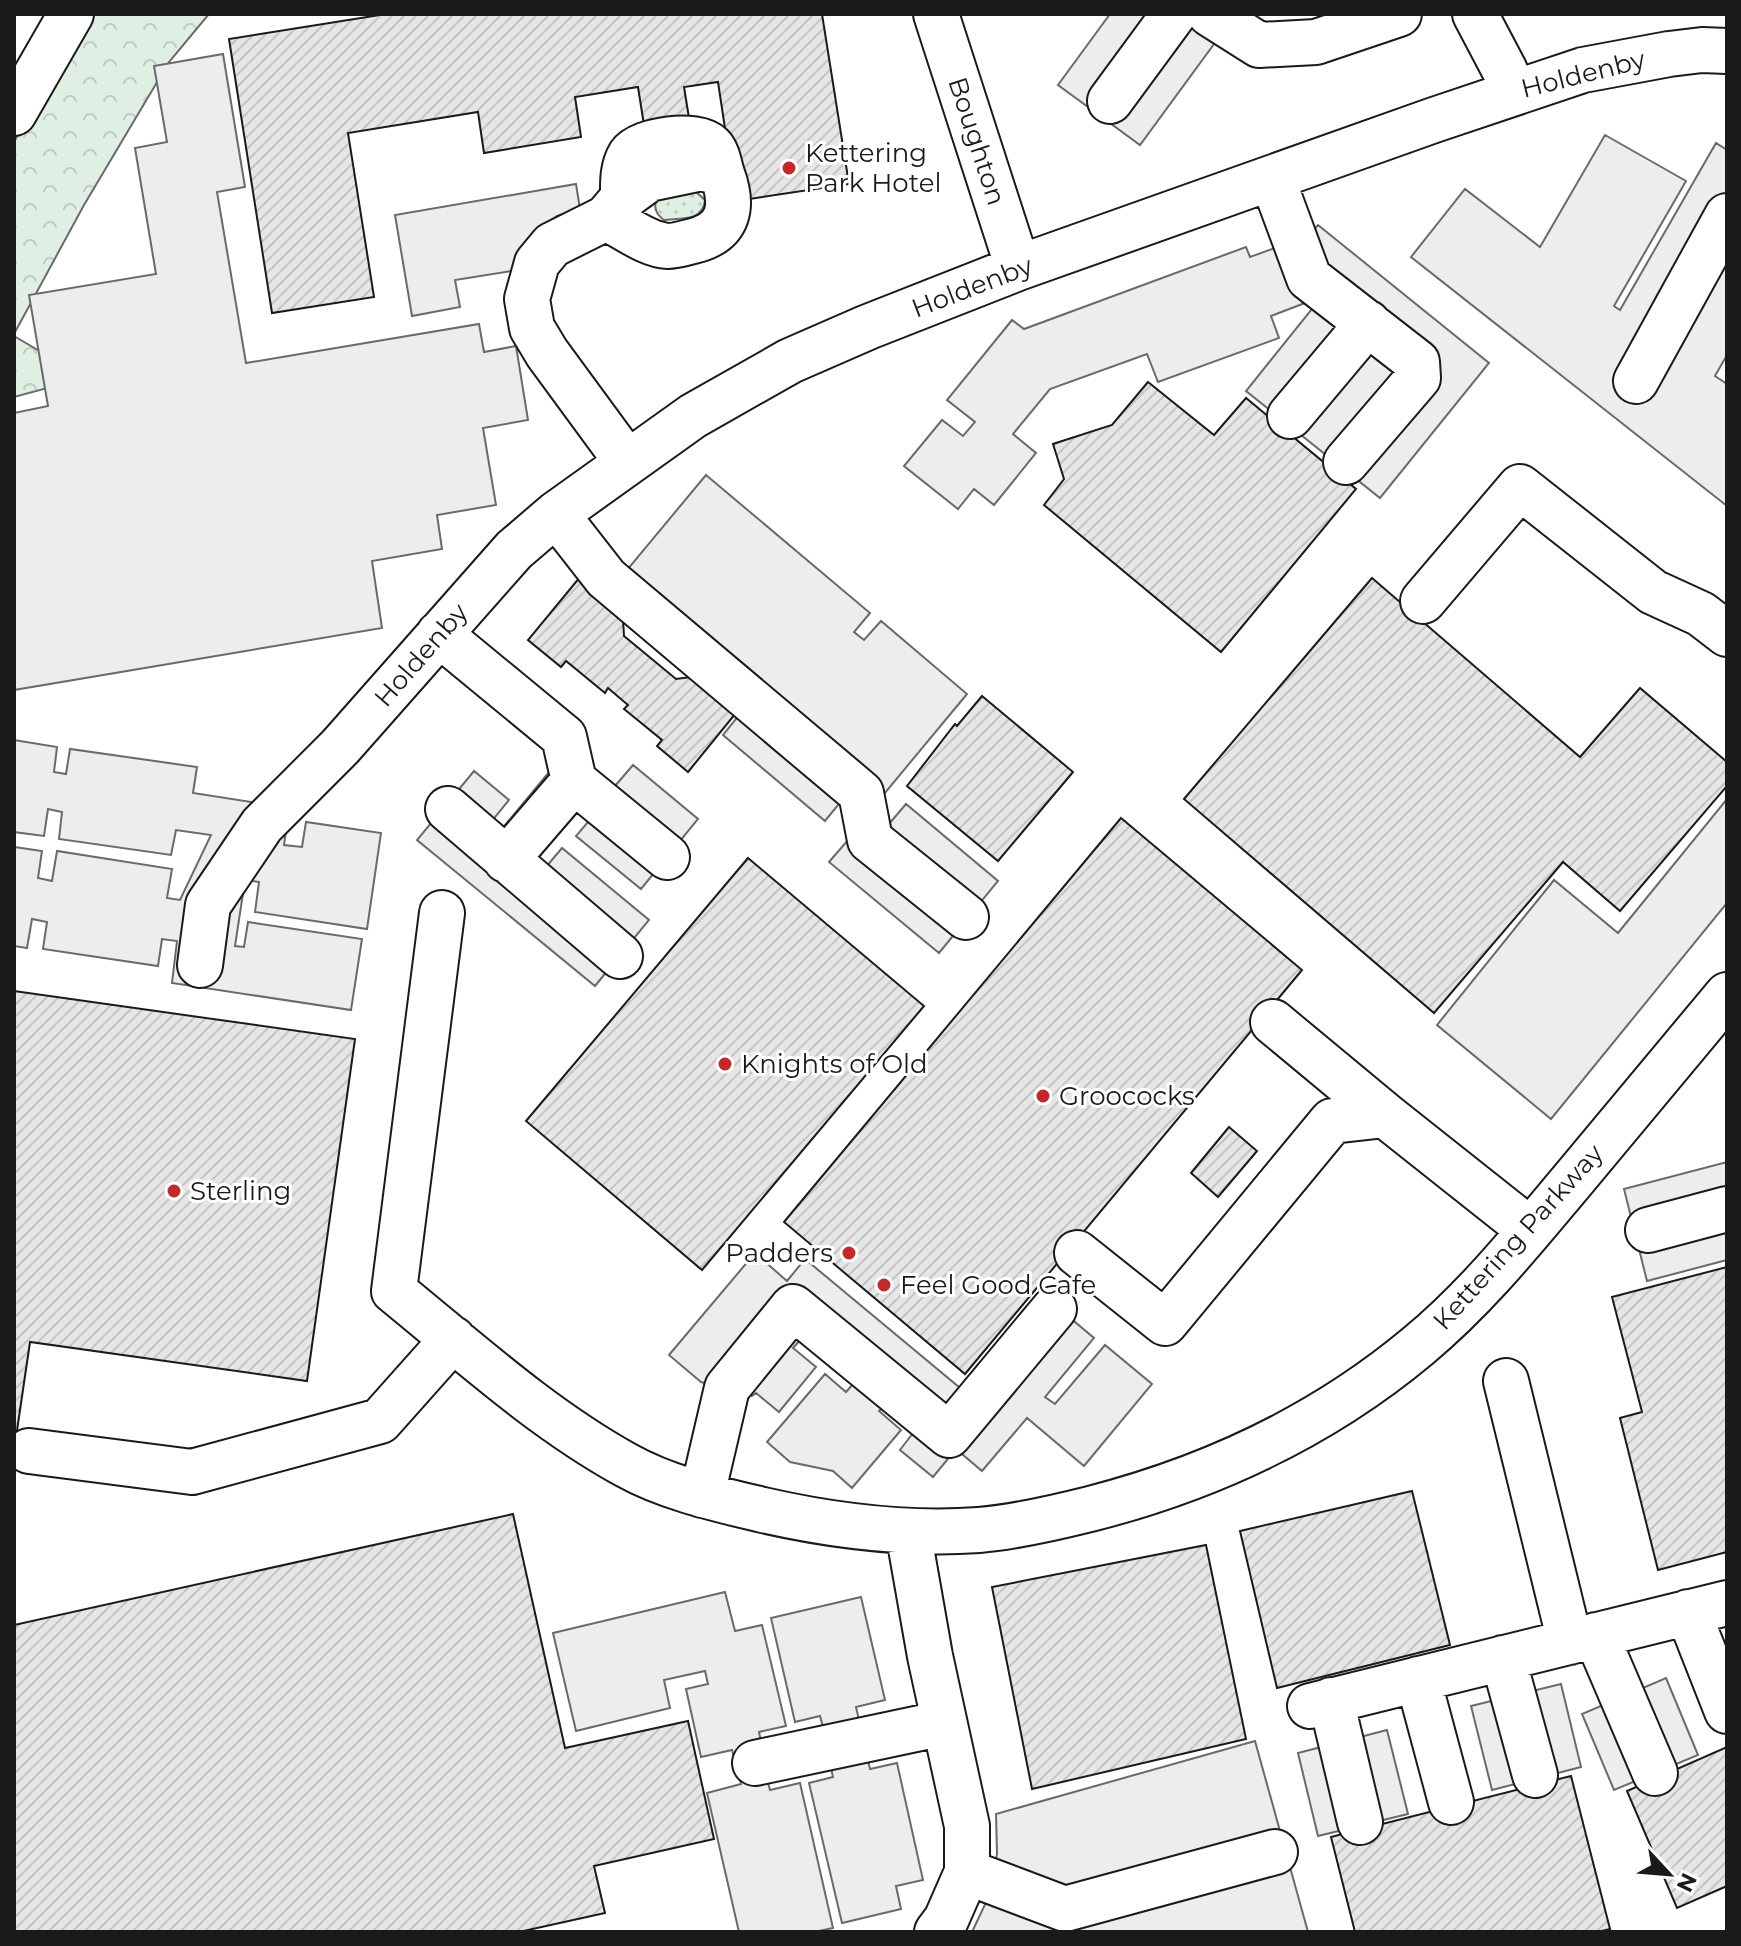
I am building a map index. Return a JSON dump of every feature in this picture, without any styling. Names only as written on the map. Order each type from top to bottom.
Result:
[{"type":"main road","points":[[14,113],[71,14]]},
{"type":"main road","name":"Boughton","points":[[936,14],[1018,268]]},
{"type":"main road","points":[[1110,101],[1174,14]]},
{"type":"main road","points":[[1210,14],[1259,45],[1316,42],[1399,14]]},
{"type":"main road","points":[[1475,14],[1513,92]]},
{"type":"main road","name":"Holdenby","points":[[200,965],[208,905],[262,825],[340,747],[514,550],[556,514],[693,416],[790,361],[868,327],[1018,268],[1513,92],[1583,70],[1639,58],[1702,50],[1727,51]]},
{"type":"main road","points":[[615,208],[662,245],[670,246],[703,238],[716,230],[727,217],[730,196],[722,174],[702,168],[649,179],[615,208],[552,245],[537,263],[527,299],[532,328],[627,462]]},
{"type":"main road","points":[[1272,178],[1309,278],[1417,362],[1418,378],[1346,462]]},
{"type":"main road","points":[[1636,381],[1727,216]]},
{"type":"main road","points":[[1290,416],[1368,323]]},
{"type":"main road","points":[[1423,601],[1520,487],[1653,592],[1701,614],[1727,634]]},
{"type":"main road","points":[[556,514],[606,578],[861,793],[870,840],[966,917]]},
{"type":"main road","points":[[439,634],[564,737],[574,781],[667,857]]},
{"type":"main road","points":[[506,860],[574,781]]},
{"type":"main road","points":[[448,809],[620,956]]},
{"type":"main road","name":"Kettering Parkway","points":[[442,913],[394,1291],[557,1422],[629,1467],[702,1495],[848,1525],[908,1531],[980,1530],[1056,1517],[1138,1497],[1197,1477],[1283,1437],[1361,1390],[1420,1345],[1468,1299],[1530,1230],[1727,995]]},
{"type":"main road","points":[[1273,1022],[1530,1230]]},
{"type":"main road","points":[[1077,1253],[1165,1323],[1332,1121],[1385,1115]]},
{"type":"main road","points":[[1648,1230],[1727,1209]]},
{"type":"main road","points":[[702,1495],[727,1388],[793,1307],[949,1435],[1054,1309]]},
{"type":"main road","points":[[29,1451],[192,1472],[380,1421],[444,1331]]},
{"type":"main road","points":[[1506,1381],[1583,1638],[1655,1773]]},
{"type":"main road","points":[[908,1531],[967,1826],[967,1872],[946,1920],[937,1932]]},
{"type":"main road","points":[[1360,1822],[1320,1703],[1707,1608],[1727,1711]]},
{"type":"main road","points":[[1503,1658],[1535,1775]]},
{"type":"main road","points":[[1418,1679],[1451,1802]]},
{"type":"main road","points":[[755,1763],[948,1742]]},
{"type":"main road","points":[[967,1872],[1065,1909],[1275,1852]]},
{"type":"green space","points":[[90,14],[209,14],[169,62],[84,205],[14,334],[14,142]]},
{"type":"green space","points":[[694,190],[705,200],[696,215],[664,220],[657,213],[656,199]]},
{"type":"green space","points":[[14,336],[85,378],[14,397]]},
{"type":"shaded area","points":[[1110,14],[1236,14],[1140,145],[1058,85]]},
{"type":"shaded area","points":[[223,54],[245,187],[217,192],[246,363],[479,324],[484,352],[516,346],[528,420],[483,428],[496,505],[437,515],[442,549],[372,561],[382,628],[14,690],[14,413],[48,406],[29,295],[156,274],[135,148],[167,142],[154,66]]},
{"type":"shaded area","points":[[1605,135],[1686,181],[1614,306],[1620,310],[1716,143],[1727,150],[1727,355],[1715,376],[1727,384],[1727,506],[1411,257],[1465,189],[1540,247]]},
{"type":"shaded area","points":[[576,184],[580,209],[557,216],[530,236],[511,271],[455,280],[460,307],[412,316],[395,215]]},
{"type":"shaded area","points":[[1318,225],[1489,363],[1380,498],[1246,391],[1312,309],[1305,303],[1271,316],[1279,338],[1158,382],[1147,354],[1050,389],[1013,434],[1036,453],[994,505],[974,489],[958,509],[904,466],[942,420],[963,436],[975,422],[947,400],[1012,320],[1024,329],[1246,247],[1250,257],[1308,236]]},
{"type":"shaded area","points":[[706,475],[870,613],[854,632],[864,640],[881,621],[967,694],[884,794],[889,824],[906,804],[998,881],[939,953],[829,862],[849,839],[842,800],[825,821],[723,735],[744,709],[607,594]]},
{"type":"shaded area","points":[[14,740],[57,747],[54,772],[66,774],[70,749],[197,767],[193,793],[289,808],[284,845],[302,847],[306,822],[381,833],[367,929],[255,912],[259,882],[245,880],[235,946],[244,947],[248,922],[362,939],[351,1010],[172,983],[177,941],[162,939],[158,966],[43,949],[47,922],[32,919],[27,948],[14,946],[14,847],[42,851],[38,878],[52,881],[57,851],[172,869],[167,898],[180,900],[211,835],[176,830],[171,855],[59,839],[62,812],[48,809],[44,836],[14,832]]},
{"type":"shaded area","points":[[569,748],[615,786],[633,765],[698,819],[641,889],[576,836],[594,815],[582,804],[537,859],[546,867],[562,848],[649,920],[595,986],[417,840],[474,771],[509,800],[491,822],[501,830]]},
{"type":"shaded area","points":[[1727,799],[1727,903],[1551,1119],[1437,1025],[1554,880],[1618,933]]},
{"type":"shaded area","points":[[1727,1162],[1727,1260],[1647,1281],[1624,1189]]},
{"type":"shaded area","points":[[755,1253],[787,1281],[805,1259],[965,1392],[1045,1297],[1094,1338],[1045,1397],[1055,1404],[1105,1345],[1152,1384],[1084,1466],[1027,1418],[982,1471],[956,1449],[933,1477],[900,1450],[916,1429],[886,1404],[879,1411],[901,1430],[852,1488],[833,1471],[790,1462],[767,1442],[825,1374],[846,1392],[854,1383],[801,1339],[793,1348],[816,1367],[779,1412],[756,1393],[752,1396],[701,1382],[669,1355]]},
{"type":"shaded area","points":[[725,1592],[735,1631],[762,1625],[786,1726],[759,1732],[761,1742],[823,1727],[820,1716],[795,1722],[771,1618],[861,1597],[885,1700],[856,1707],[870,1769],[897,1763],[923,1880],[896,1886],[901,1909],[842,1923],[809,1783],[833,1777],[830,1764],[767,1779],[770,1790],[800,1783],[833,1928],[814,1932],[739,1932],[707,1793],[741,1784],[732,1750],[701,1757],[686,1689],[708,1684],[705,1671],[664,1680],[670,1708],[576,1731],[553,1633]]},
{"type":"shaded area","points":[[1666,1678],[1698,1755],[1614,1790],[1582,1714]]},
{"type":"shaded area","points":[[1561,1684],[1581,1767],[1492,1790],[1471,1706]]},
{"type":"shaded area","points":[[1387,1730],[1408,1814],[1318,1836],[1298,1753]]},
{"type":"shaded area","points":[[1255,1741],[1308,1932],[972,1932],[990,1894],[997,1854],[996,1814]]},
{"type":"building","name":"Kettering Park Hotel","points":[[386,14],[822,14],[849,184],[736,201],[718,82],[684,87],[689,118],[644,125],[638,87],[575,97],[581,137],[484,153],[478,112],[348,133],[374,297],[272,313],[229,39]]},
{"type":"building","points":[[1148,382],[1214,435],[1246,398],[1356,489],[1221,652],[1044,505],[1064,479],[1053,444],[1112,425]]},
{"type":"building","points":[[580,577],[623,619],[624,636],[676,679],[691,677],[740,708],[688,772],[657,746],[662,740],[624,709],[628,705],[608,688],[605,693],[566,661],[561,667],[528,640]]},
{"type":"building","points":[[1372,578],[1580,757],[1640,688],[1727,762],[1727,786],[1620,911],[1563,862],[1434,1013],[1184,799]]},
{"type":"building","points":[[982,696],[1073,772],[998,861],[907,786],[955,724],[957,726]]},
{"type":"building","name":"Groococks","points":[[1121,818],[1302,970],[965,1374],[784,1222]]},
{"type":"building","name":"Knights of Old","points":[[748,858],[924,1006],[702,1270],[526,1121]]},
{"type":"building","name":"Sterling","points":[[14,991],[355,1039],[307,1381],[30,1342],[14,1451]]},
{"type":"building","points":[[1229,1127],[1257,1151],[1218,1197],[1191,1173]]},
{"type":"building","points":[[1727,1267],[1727,1552],[1658,1570],[1620,1418],[1642,1412],[1612,1297]]},
{"type":"building","points":[[1412,1491],[1450,1645],[1277,1688],[1240,1531]]},
{"type":"building","points":[[513,1514],[565,1748],[688,1721],[714,1839],[594,1866],[605,1913],[519,1932],[14,1932],[14,1625]]},
{"type":"building","points":[[1206,1545],[1246,1739],[1032,1789],[992,1587]]},
{"type":"building","points":[[1727,1747],[1727,1886],[1677,1908],[1627,1791]]},
{"type":"building","points":[[1571,1776],[1610,1929],[1598,1932],[1355,1932],[1331,1837]]},
{"type":"place","name":"Kettering Park Hotel","points":[[789,168]]},
{"type":"place","name":"Knights of Old","points":[[725,1064]]},
{"type":"place","name":"Groococks","points":[[1043,1096]]},
{"type":"place","name":"Sterling","points":[[174,1191]]},
{"type":"place","name":"Padders","points":[[849,1253]]},
{"type":"place","name":"Feel Good Cafe","points":[[884,1285]]}]
